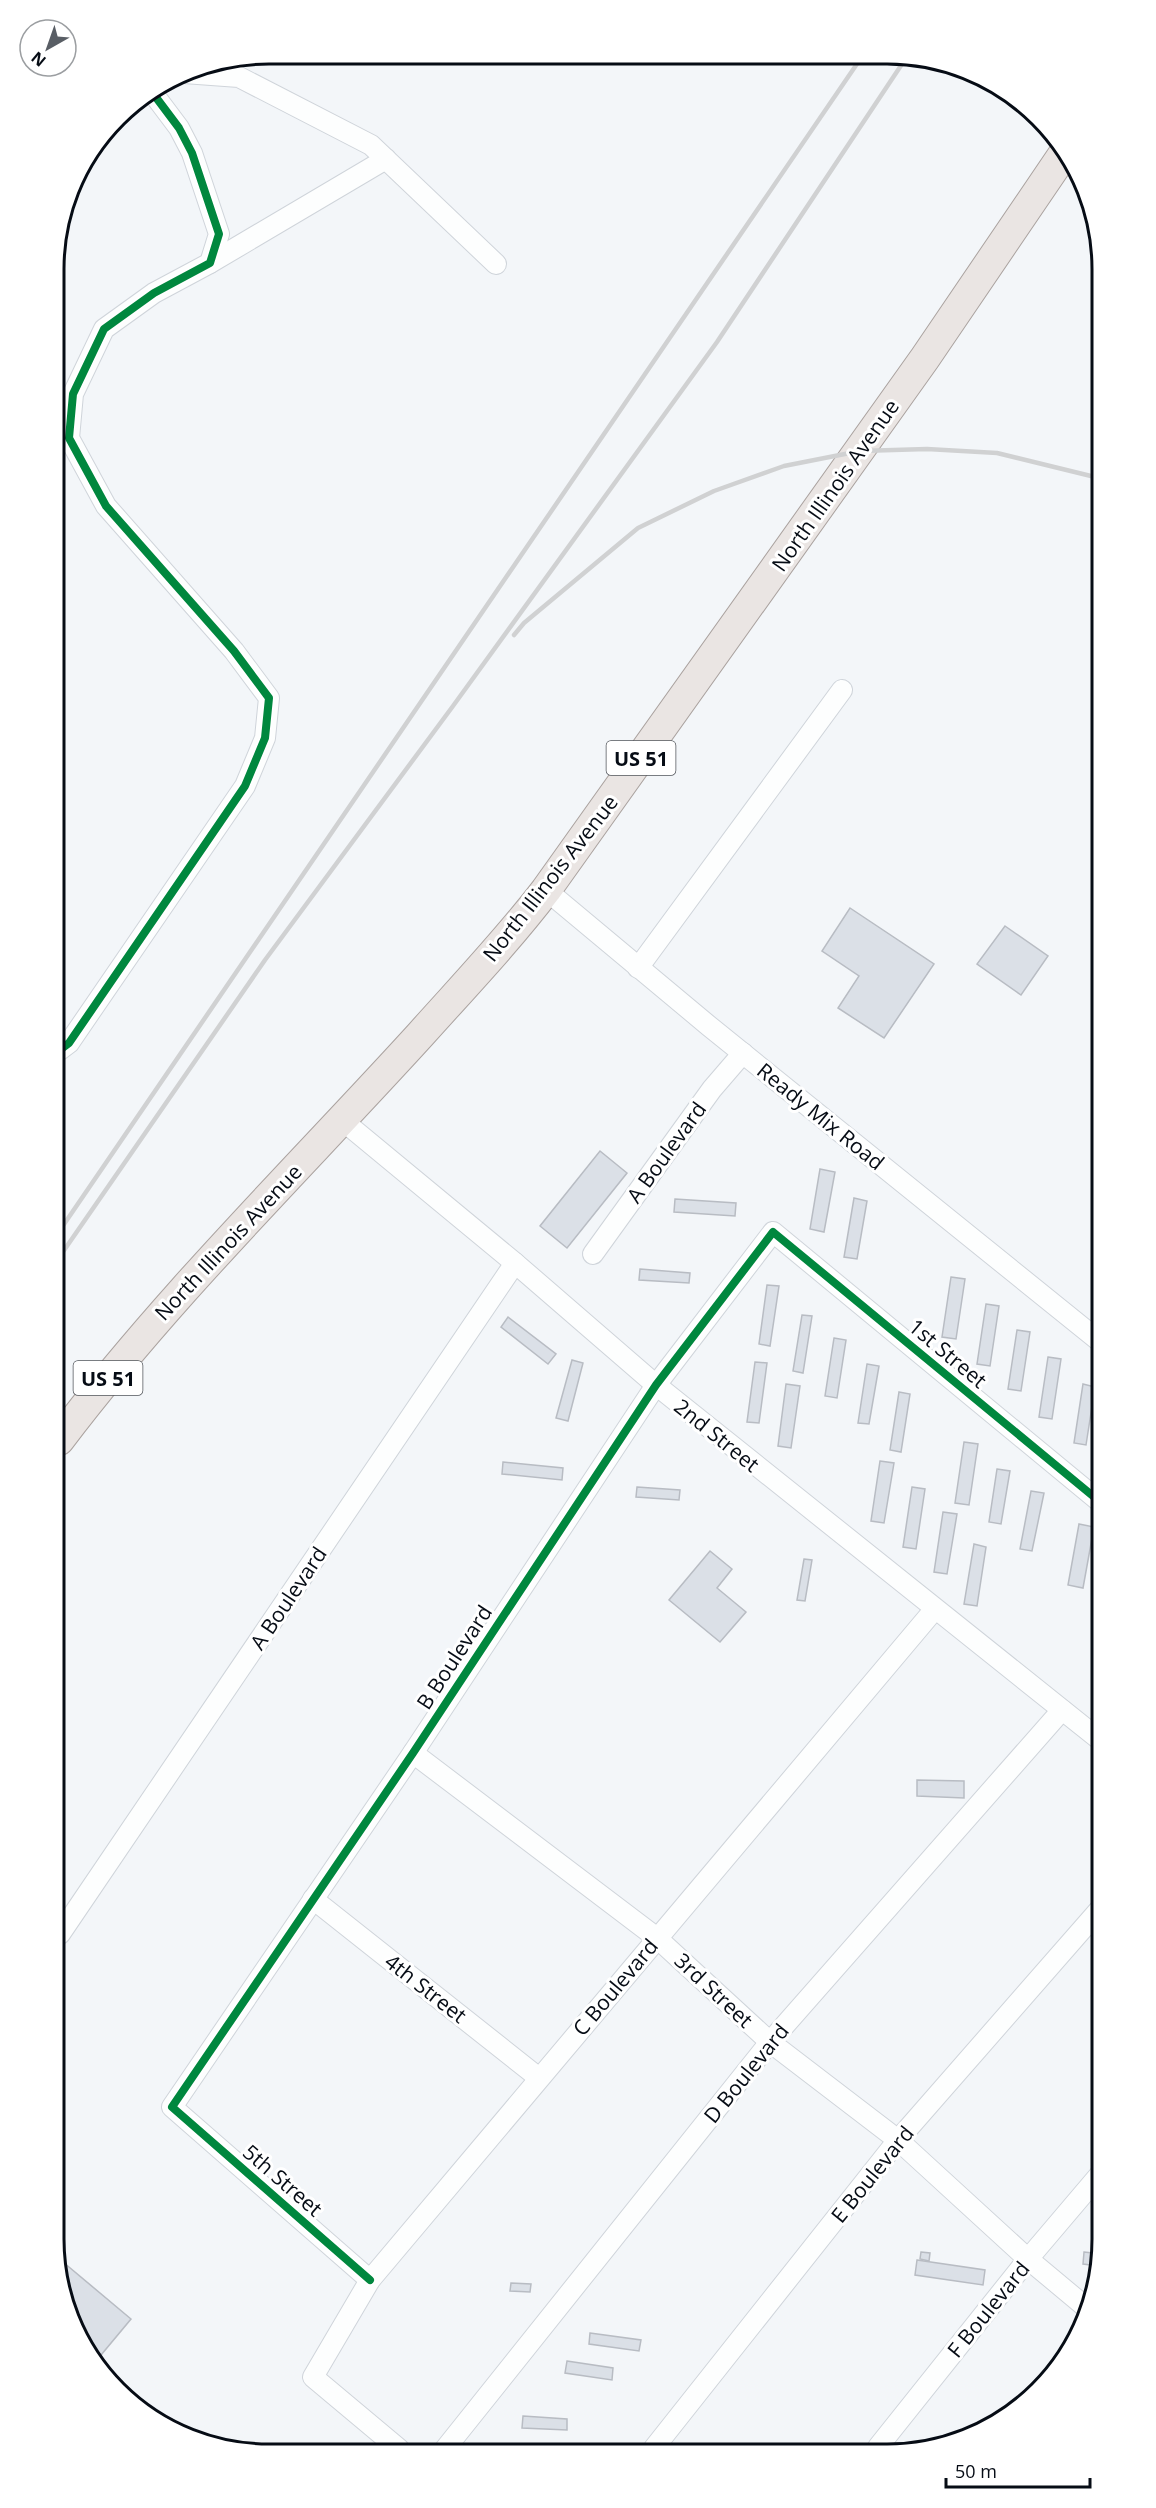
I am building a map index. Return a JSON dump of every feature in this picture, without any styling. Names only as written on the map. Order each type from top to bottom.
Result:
[{"type":"main road","name":"North Illinois Avenue","points":[[64,1432],[143,1334],[514,931],[546,890],[926,358],[1059,160]]},
{"type":"street","points":[[206,75],[239,77],[371,144],[496,264]]},
{"type":"street","points":[[157,98],[179,128],[192,153],[219,234],[210,263]]},
{"type":"street","points":[[65,1046],[245,786],[265,738],[269,698],[234,651],[106,506],[69,438],[73,394],[104,329],[154,293],[210,263],[386,159]]},
{"type":"street","points":[[638,968],[842,690]]},
{"type":"street","name":"Ready Mix Road","points":[[546,890],[638,968],[1091,1335]]},
{"type":"street","name":"A Boulevard","points":[[593,1254],[712,1089],[743,1053]]},
{"type":"street","name":"2nd Street","points":[[342,1120],[515,1263],[656,1385],[934,1610],[1091,1733]]},
{"type":"street","name":"B Boulevard","points":[[172,2107],[413,1753],[656,1385],[773,1232]]},
{"type":"street","name":"1st Street","points":[[773,1232],[1091,1496]]},
{"type":"street","name":"A Boulevard","points":[[64,1928],[515,1263]]},
{"type":"street","name":"C Boulevard","points":[[393,2444],[313,2377],[370,2280],[934,1610]]},
{"type":"street","name":"D Boulevard","points":[[449,2444],[770,2042],[1062,1710]]},
{"type":"street","name":"3rd Street","points":[[413,1753],[657,1938],[770,2042],[898,2140],[1028,2259],[1081,2303]]},
{"type":"street","name":"4th Street","points":[[313,1899],[539,2078]]},
{"type":"street","name":"E Boulevard","points":[[657,2444],[898,2140],[1091,1919]]},
{"type":"street","name":"5th Street","points":[[172,2107],[370,2280]]},
{"type":"street","name":"F Boulevard","points":[[880,2444],[1028,2259],[1091,2185]]},
{"type":"building","points":[[850,908],[934,964],[884,1038],[838,1008],[859,976],[822,951]]},
{"type":"building","points":[[1005,926],[1048,956],[1021,995],[977,964]]},
{"type":"building","points":[[600,1151],[627,1173],[567,1248],[540,1226]]},
{"type":"building","points":[[820,1169],[835,1172],[824,1232],[810,1229]]},
{"type":"building","points":[[854,1198],[867,1201],[857,1259],[844,1257]]},
{"type":"building","points":[[675,1199],[736,1203],[735,1216],[674,1212]]},
{"type":"building","points":[[640,1269],[690,1273],[689,1283],[639,1280]]},
{"type":"building","points":[[951,1277],[965,1279],[956,1339],[942,1337]]},
{"type":"building","points":[[767,1285],[779,1286],[770,1346],[759,1344]]},
{"type":"building","points":[[986,1304],[999,1306],[990,1366],[977,1364]]},
{"type":"building","points":[[802,1315],[812,1316],[803,1373],[793,1371]]},
{"type":"building","points":[[508,1317],[556,1354],[548,1364],[501,1327]]},
{"type":"building","points":[[1017,1330],[1030,1332],[1021,1391],[1008,1389]]},
{"type":"building","points":[[834,1338],[846,1340],[837,1398],[825,1396]]},
{"type":"building","points":[[1048,1357],[1061,1359],[1052,1419],[1039,1417]]},
{"type":"building","points":[[572,1360],[583,1363],[568,1421],[556,1418]]},
{"type":"building","points":[[755,1362],[767,1363],[759,1423],[747,1422]]},
{"type":"building","points":[[867,1364],[879,1366],[869,1424],[858,1423]]},
{"type":"building","points":[[786,1384],[800,1386],[791,1448],[778,1446]]},
{"type":"building","points":[[1083,1384],[1091,1386],[1091,1410],[1086,1445],[1074,1443]]},
{"type":"building","points":[[899,1392],[910,1394],[901,1452],[890,1450]]},
{"type":"building","points":[[964,1442],[978,1444],[969,1505],[955,1503]]},
{"type":"building","points":[[880,1461],[894,1463],[884,1523],[871,1521]]},
{"type":"building","points":[[503,1462],[563,1468],[562,1480],[502,1474]]},
{"type":"building","points":[[997,1469],[1010,1471],[1001,1524],[989,1522]]},
{"type":"building","points":[[637,1487],[680,1490],[679,1500],[636,1497]]},
{"type":"building","points":[[912,1487],[925,1489],[916,1549],[903,1547]]},
{"type":"building","points":[[1031,1491],[1044,1493],[1032,1551],[1020,1549]]},
{"type":"building","points":[[943,1512],[957,1514],[947,1574],[934,1572]]},
{"type":"building","points":[[1079,1524],[1091,1526],[1091,1542],[1083,1588],[1068,1585]]},
{"type":"building","points":[[974,1544],[986,1547],[977,1606],[964,1604]]},
{"type":"building","points":[[710,1551],[732,1569],[717,1588],[746,1612],[720,1642],[669,1600]]},
{"type":"building","points":[[804,1559],[812,1560],[805,1601],[797,1600]]},
{"type":"building","points":[[917,1780],[964,1781],[964,1798],[917,1796]]},
{"type":"building","points":[[921,2252],[930,2253],[929,2261],[920,2259]]},
{"type":"building","points":[[1084,2252],[1091,2253],[1090,2265],[1083,2264]]},
{"type":"building","points":[[917,2260],[985,2270],[983,2285],[915,2275]]},
{"type":"building","points":[[66,2264],[131,2319],[101,2355],[80,2317],[71,2291]]},
{"type":"building","points":[[511,2283],[531,2284],[530,2292],[510,2291]]},
{"type":"building","points":[[590,2333],[641,2340],[639,2351],[589,2344]]},
{"type":"building","points":[[567,2361],[613,2368],[612,2380],[565,2373]]},
{"type":"building","points":[[523,2416],[567,2419],[567,2430],[522,2428]]},
{"type":"railway","points":[[65,1223],[857,64]]},
{"type":"railway","points":[[64,1250],[265,960],[717,342],[901,65]]},
{"type":"railway","points":[[514,635],[524,623],[638,528],[714,491],[784,466],[860,451],[927,449],[997,453],[1092,476]]},
{"type":"cycle path","points":[[65,1046],[245,786],[265,738],[269,698],[234,651],[106,506],[69,438],[73,394],[104,329],[154,293],[210,263],[219,234],[192,153],[179,128],[157,98]]},
{"type":"cycle path","points":[[370,2280],[172,2107],[413,1753],[656,1385],[773,1232],[1091,1495]]}]
